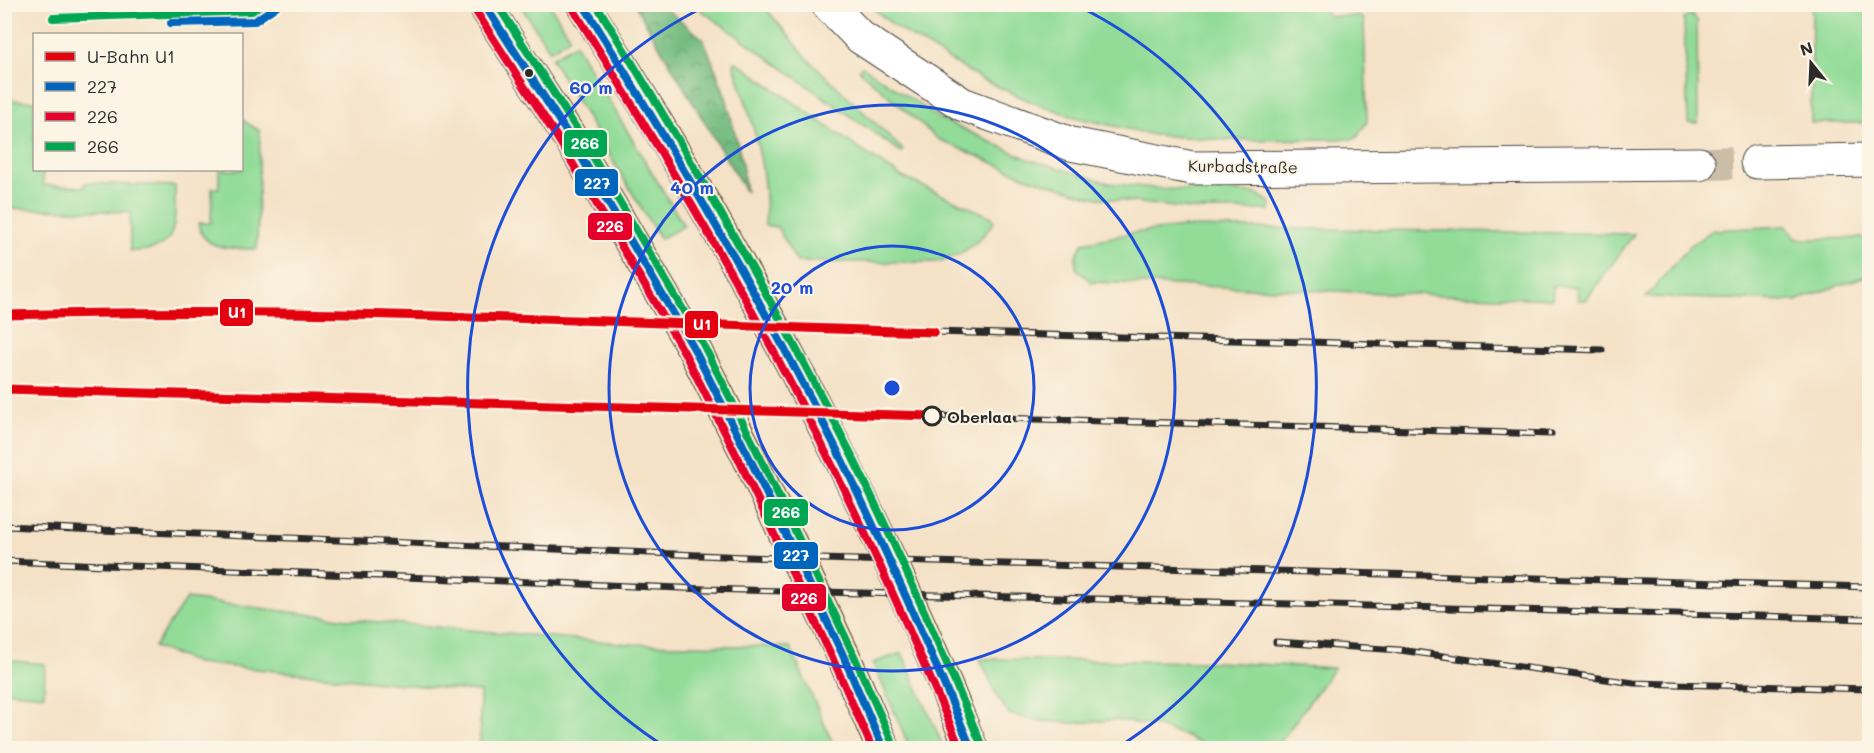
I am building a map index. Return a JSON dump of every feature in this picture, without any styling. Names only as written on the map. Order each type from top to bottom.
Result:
[{"type":"main road","points":[[484,4],[569,136],[693,347],[740,439],[842,653],[883,748]]},
{"type":"main road","points":[[583,4],[719,230],[784,345],[844,464],[933,657],[971,748]]},
{"type":"street","name":"Kurbadstraße","points":[[828,4],[861,37],[962,104],[1071,144],[1192,168],[1700,164]]},
{"type":"street","points":[[1757,162],[1869,160]]},
{"type":"green space","points":[[1120,4],[1135,7],[1137,4],[1328,4],[1325,11],[1330,16],[1359,16],[1364,22],[1367,122],[1357,137],[1351,139],[1230,140],[1154,135],[1074,117],[1032,102],[981,79],[895,27],[869,5]]},
{"type":"green space","points":[[520,5],[550,5],[570,37],[550,51]]},
{"type":"green space","points":[[635,5],[662,5],[704,40],[726,97],[741,158],[746,192]]},
{"type":"green space","points":[[694,5],[763,5],[809,60],[903,150],[901,152]]},
{"type":"green space","points":[[1812,5],[1868,5],[1866,123],[1811,123]]},
{"type":"green space","points":[[1688,15],[1697,20],[1698,123],[1688,123],[1684,19]]},
{"type":"green space","points":[[575,44],[684,226],[660,239],[551,58]]},
{"type":"green space","points":[[735,62],[904,178],[992,217],[994,222],[969,248],[937,262],[797,262],[777,227],[765,225],[766,205],[761,164]]},
{"type":"green space","points":[[862,66],[939,118],[1028,159],[1109,183],[1163,189],[1257,194],[1271,203],[1270,210],[1199,210],[1093,197],[1026,177],[938,139],[859,70]]},
{"type":"green space","points":[[5,100],[33,101],[33,171],[43,171],[43,185],[84,187],[85,183],[175,186],[175,213],[171,234],[158,247],[146,250],[130,251],[130,212],[5,208]]},
{"type":"green space","points":[[243,121],[260,131],[257,249],[229,248],[213,244],[201,232],[198,223],[211,223],[212,188],[219,188],[219,171],[243,171]]},
{"type":"green space","points":[[1786,226],[1797,239],[1869,238],[1869,275],[1795,301],[1646,297],[1690,246],[1713,230]]},
{"type":"green space","points":[[1184,227],[1634,234],[1586,300],[1578,300],[1577,287],[1553,286],[1552,299],[1091,282],[1076,268],[1076,256],[1083,243],[1132,233]]},
{"type":"green space","points":[[186,599],[356,620],[631,644],[790,647],[835,748],[480,748],[480,692],[197,663],[154,647]]},
{"type":"green space","points":[[902,653],[944,748],[910,748],[873,663]]},
{"type":"green space","points":[[980,659],[1215,662],[1334,668],[1276,748],[1210,748],[1183,735],[1154,726],[1115,720],[1073,723],[1038,721],[1009,714],[998,698]]},
{"type":"green space","points":[[4,660],[45,664],[44,695],[5,691]]},
{"type":"tunnel","points":[[1699,164],[1757,162]]},
{"type":"railway","points":[[934,332],[1602,350]]},
{"type":"railway","points":[[932,416],[1551,434]]},
{"type":"railway","points":[[4,526],[747,557],[1870,587]]},
{"type":"railway","points":[[4,561],[705,589],[1870,619]]},
{"type":"railway","points":[[1276,642],[1400,650],[1634,683],[1870,689]]},
{"type":"metro line","name":"U1","points":[[4,315],[353,314],[934,332]]},
{"type":"metro line","name":"U1","points":[[4,389],[932,416]]},
{"type":"transit line","name":"266","points":[[53,18],[252,11],[261,4]]},
{"type":"transit line","name":"227","points":[[171,23],[255,21],[279,4]]},
{"type":"transit line","name":"227","points":[[484,4],[569,136],[693,347],[750,459],[842,653],[883,748]]},
{"type":"transit line","name":"266","points":[[497,4],[578,131],[702,342],[759,455],[851,649],[893,744]]},
{"type":"transit line","name":"227","points":[[583,4],[719,230],[783,345],[843,462],[893,568],[971,748]]},
{"type":"transit line","name":"266","points":[[596,4],[728,226],[821,396],[902,562],[981,744]]},
{"type":"transit line","name":"226","points":[[475,10],[560,142],[684,352],[741,464],[872,748]]},
{"type":"transit line","name":"226","points":[[574,10],[710,236],[804,408],[883,572],[960,748]]},
{"type":"place","name":"Oberlaa","points":[[932,416]]}]
